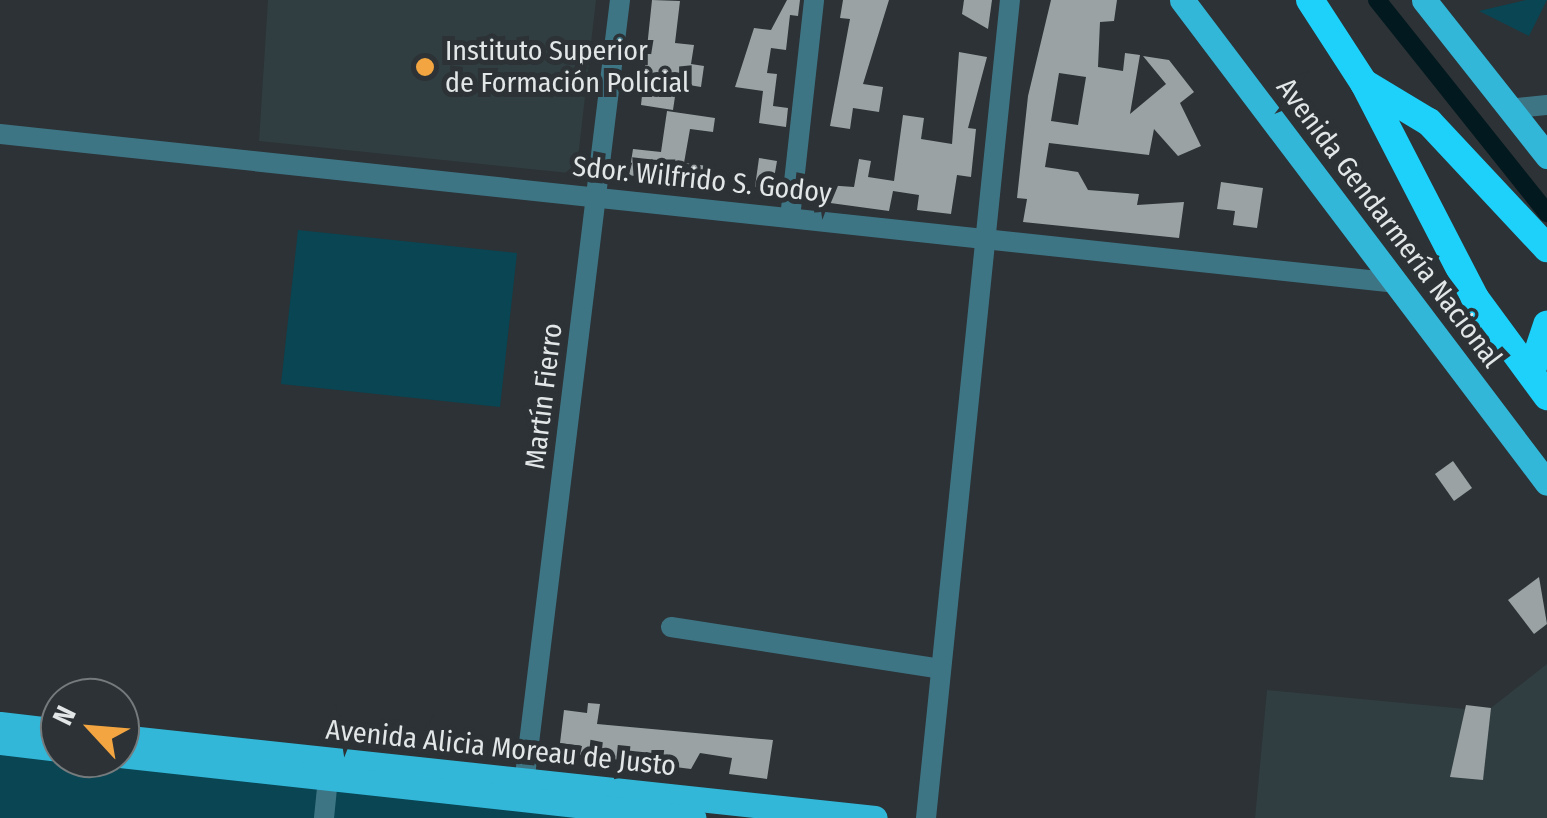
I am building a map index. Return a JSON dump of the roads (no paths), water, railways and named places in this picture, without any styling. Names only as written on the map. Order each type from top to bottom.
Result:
[{"type":"highway","points":[[1310,0],[1364,84],[1475,298],[1539,385]]},
{"type":"highway","points":[[1364,84],[1429,122],[1547,248]]},
{"type":"highway","points":[[1539,385],[1547,326]]},
{"type":"main road","name":"Avenida Gendarmería Nacional","points":[[1182,0],[1547,482]]},
{"type":"main road","points":[[1424,0],[1547,156]]},
{"type":"main road","points":[[0,724],[40,729]]},
{"type":"main road","name":"Avenida Alicia Moreau de Justo","points":[[140,741],[522,790],[694,818]]},
{"type":"main road","points":[[0,742],[40,746]]},
{"type":"main road","name":"Avenida Alicia Moreau de Justo","points":[[140,757],[328,778],[875,818]]},
{"type":"street","name":"Martín Fierro","points":[[522,790],[620,0]]},
{"type":"street","points":[[790,218],[814,0]]},
{"type":"street","points":[[926,818],[1010,0]]},
{"type":"street","points":[[1508,108],[1547,105]]},
{"type":"street","name":"Sdor. Wilfrido S. Godoy","points":[[0,134],[1397,283]]},
{"type":"street","points":[[672,627],[941,669]]},
{"type":"street","points":[[324,818],[328,778]]},
{"type":"waterway","points":[[1377,0],[1547,213]]},
{"type":"place","name":"Instituto Superior de Formación Policial","points":[[425,67]]}]
